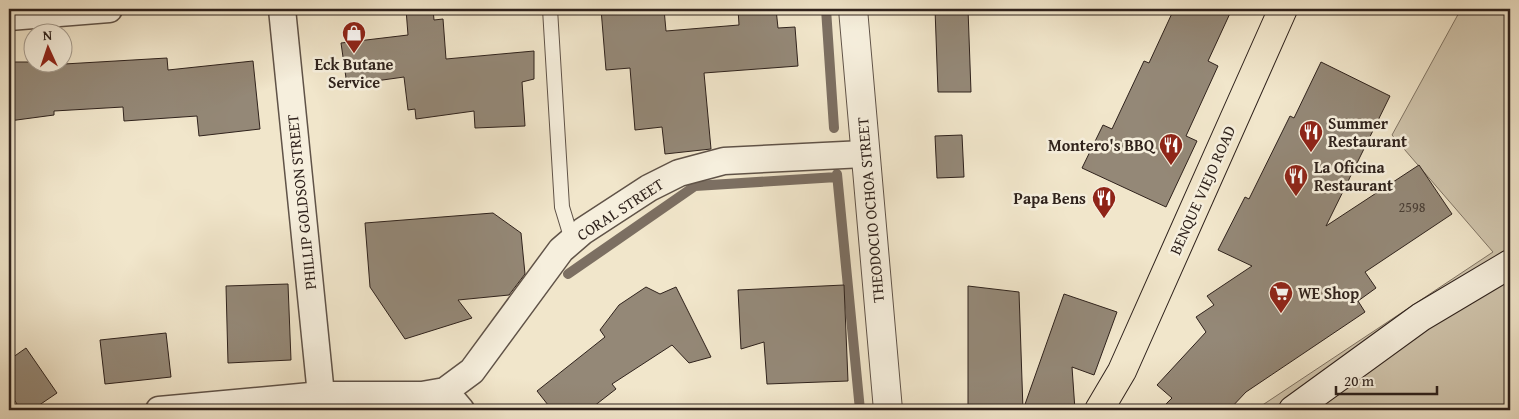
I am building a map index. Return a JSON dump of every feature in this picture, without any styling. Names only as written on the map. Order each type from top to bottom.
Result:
[{"type":"highway","name":"BENQUE VIEJO ROAD","points":[[1100,410],[1122,371],[1283,9]]},
{"type":"highway","name":"BENQUE VIEJO ROAD","points":[[1119,410],[1122,371]]},
{"type":"street","points":[[9,17],[109,9]]},
{"type":"street","name":"PHILLIP GOLDSON STREET","points":[[282,9],[321,395]]},
{"type":"street","name":"THEODOCIO OCHOA STREET","points":[[853,9],[864,154],[888,410]]},
{"type":"street","name":"CORAL STREET","points":[[159,410],[321,395],[422,395],[453,401],[472,371],[562,250],[572,240],[649,188],[679,173],[724,161],[864,154]]},
{"type":"street","points":[[1293,410],[1421,317],[1510,264]]},
{"type":"lane","points":[[550,9],[562,207],[572,240]]},
{"type":"shaded area","points":[[1461,9],[1510,9],[1510,410],[1255,410],[1493,252],[1392,135]]},
{"type":"building","points":[[406,9],[433,9],[434,20],[443,19],[446,59],[534,51],[534,79],[522,82],[525,126],[475,128],[474,111],[416,119],[415,109],[408,110],[404,77],[347,85],[341,43],[408,35]]},
{"type":"building","points":[[601,9],[664,9],[666,31],[739,25],[738,9],[776,9],[778,28],[795,27],[798,66],[704,73],[711,149],[665,154],[662,127],[635,130],[630,68],[606,70]]},
{"type":"building","points":[[935,9],[968,9],[971,92],[938,92]]},
{"type":"building","points":[[1174,9],[1232,9],[1208,61],[1218,66],[1186,136],[1197,141],[1166,207],[1082,168],[1103,125],[1112,129],[1144,61],[1149,63]]},
{"type":"building","points":[[167,58],[168,70],[253,61],[260,129],[199,136],[197,116],[124,121],[123,107],[54,111],[54,115],[9,121],[9,62],[22,62],[22,72],[72,72],[72,64]]},
{"type":"building","points":[[1321,62],[1390,96],[1326,226],[1419,165],[1452,214],[1365,272],[1376,288],[1358,301],[1365,312],[1246,392],[1229,410],[1160,410],[1172,398],[1157,385],[1206,332],[1196,317],[1214,305],[1207,296],[1252,266],[1218,250],[1245,197],[1249,199],[1290,116],[1294,118]]},
{"type":"building","points":[[962,135],[964,177],[937,178],[935,136]]},
{"type":"building","points":[[493,213],[521,233],[525,274],[509,295],[458,300],[472,318],[405,339],[370,287],[365,223]]},
{"type":"building","points":[[288,284],[291,360],[228,363],[226,286]]},
{"type":"building","points":[[844,285],[848,381],[767,384],[764,342],[741,349],[738,290]]},
{"type":"building","points":[[968,286],[1019,292],[1023,410],[968,410]]},
{"type":"building","points":[[646,287],[660,294],[676,287],[711,357],[689,363],[672,345],[612,384],[616,389],[589,410],[552,410],[537,391],[605,337],[600,330],[619,305]]},
{"type":"building","points":[[1064,294],[1117,312],[1094,375],[1072,367],[1075,410],[1023,410]]},
{"type":"building","points":[[166,333],[171,377],[105,384],[100,340]]},
{"type":"building","points":[[26,348],[57,393],[32,410],[21,410],[9,392],[9,360]]},
{"type":"waterway","points":[[826,9],[834,128]]},
{"type":"waterway","points":[[837,174],[860,410]]},
{"type":"waterway","points":[[568,274],[695,186],[837,177]]},
{"type":"place","name":"Eck Butane Service","points":[[354,54]]},
{"type":"place","name":"Summer Restaurant","points":[[1311,153]]},
{"type":"place","name":"Montero's BBQ","points":[[1171,166]]},
{"type":"place","name":"La Oficina Restaurant","points":[[1296,197]]},
{"type":"place","name":"Papa Bens","points":[[1104,219]]},
{"type":"place","name":"WE Shop","points":[[1281,314]]}]
